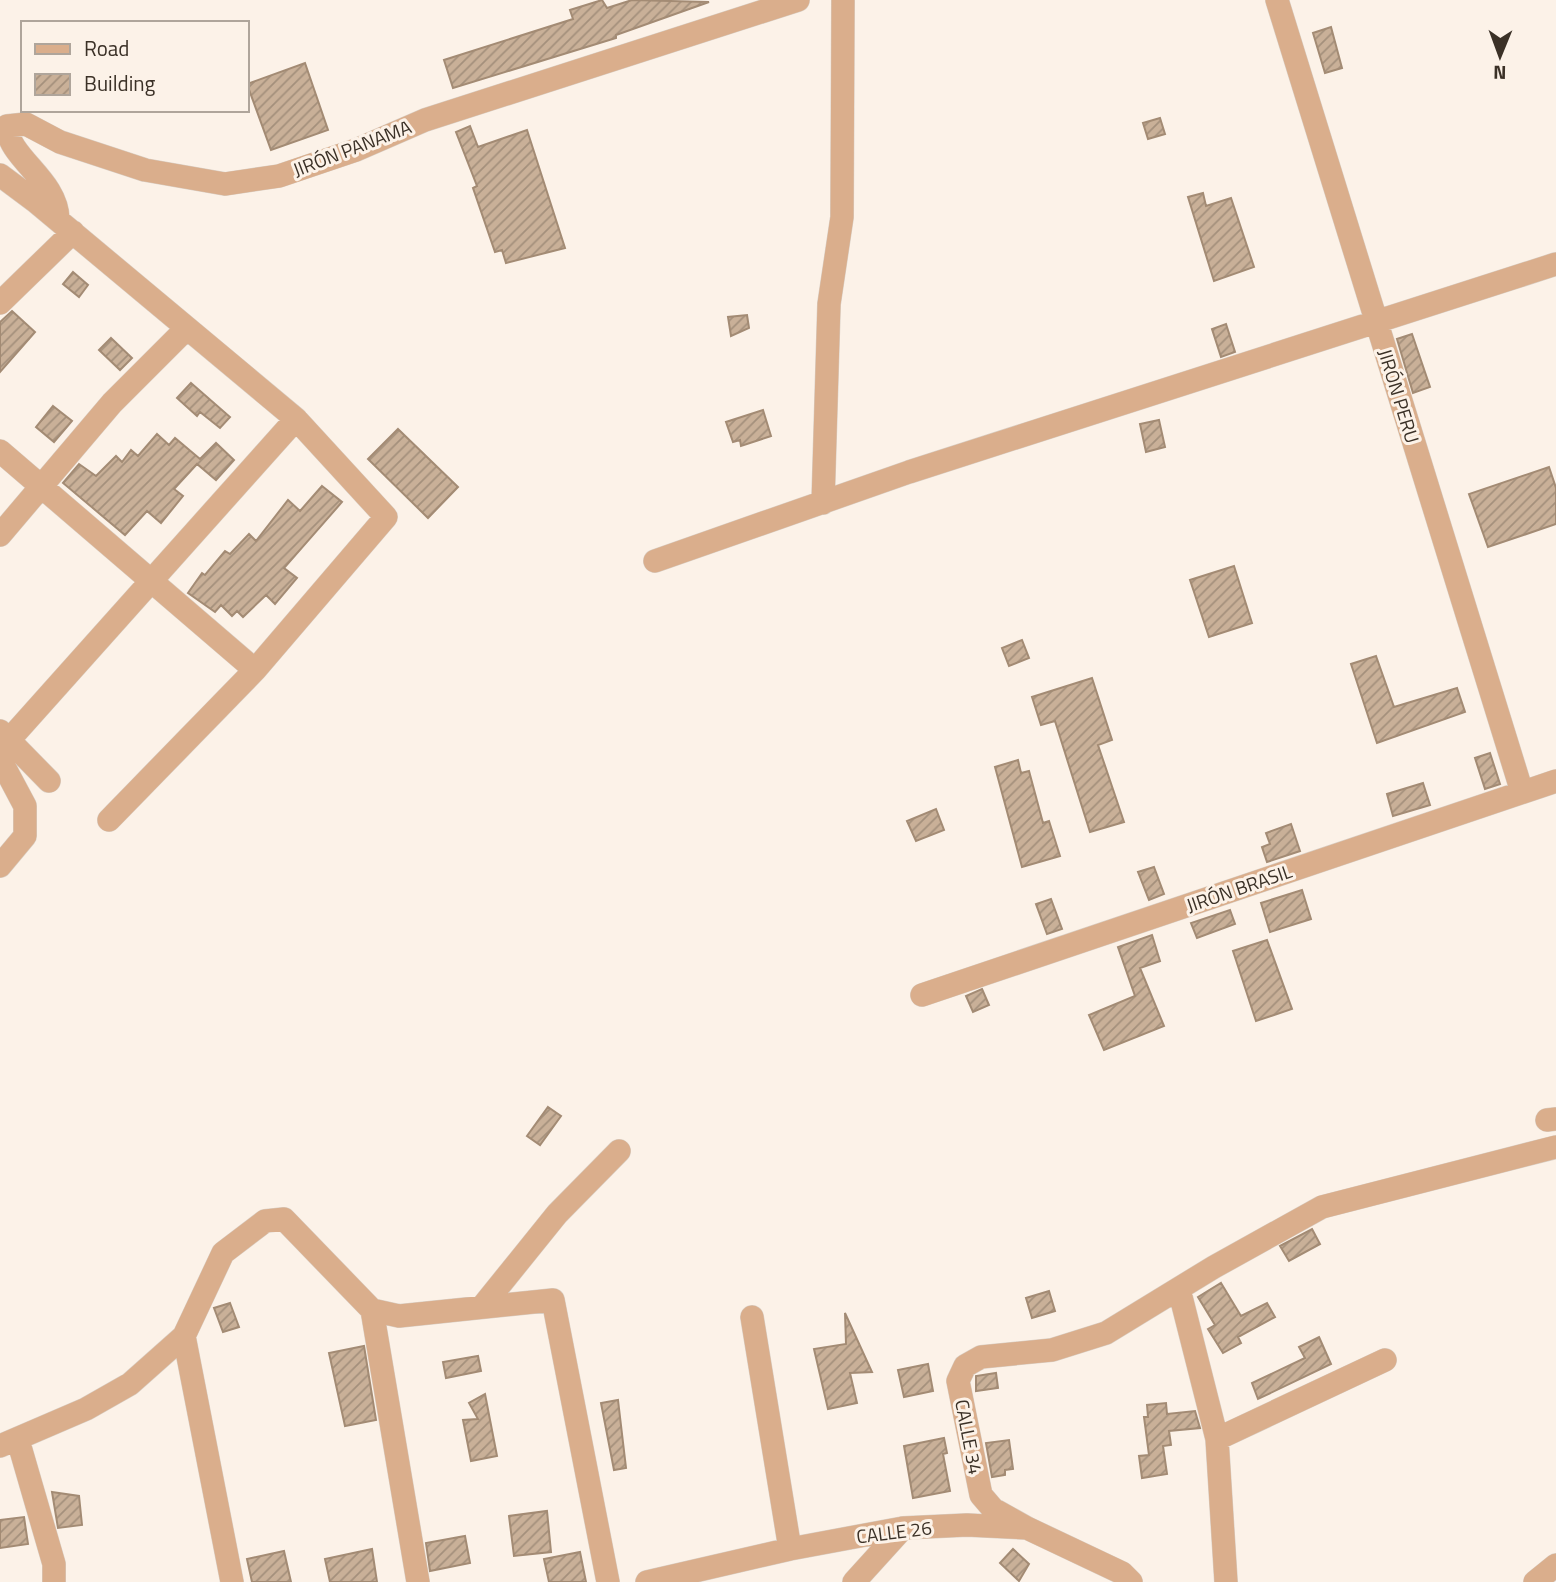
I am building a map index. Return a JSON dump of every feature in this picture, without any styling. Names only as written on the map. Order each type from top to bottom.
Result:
[{"type":"street","name":"JIRÓN PANAMA","points":[[65,226],[45,183],[8,138],[7,126],[26,124],[60,142],[145,170],[225,184],[279,176],[356,150],[425,120],[798,0]]},
{"type":"street","points":[[824,503],[829,304],[842,217],[843,0]]},
{"type":"street","name":"JIRÓN PERU","points":[[1277,0],[1522,792]]},
{"type":"street","points":[[0,175],[296,419],[386,517],[255,670],[109,820]]},
{"type":"street","points":[[0,303],[65,226]]},
{"type":"street","points":[[655,561],[909,472],[1556,264]]},
{"type":"street","points":[[0,535],[112,403],[187,328]]},
{"type":"street","points":[[3,743],[154,582],[296,419]]},
{"type":"street","points":[[0,452],[255,670]]},
{"type":"street","points":[[3,743],[50,781]]},
{"type":"street","points":[[0,866],[25,836],[25,806],[3,743]]},
{"type":"street","name":"JIRÓN BRASIL","points":[[922,995],[1556,781]]},
{"type":"street","points":[[1226,1582],[1217,1439],[1179,1289],[1322,1207],[1556,1147]]},
{"type":"street","points":[[482,1307],[557,1214],[619,1150]]},
{"type":"street","points":[[54,1582],[54,1564],[9,1443],[86,1409],[130,1384],[184,1336],[223,1253],[265,1221],[284,1219],[372,1310],[399,1316],[552,1300],[608,1582]]},
{"type":"street","name":"CALLE 34","points":[[1027,1528],[993,1509],[981,1495],[958,1381],[965,1366],[981,1357],[1052,1350],[1106,1333],[1179,1289]]},
{"type":"street","points":[[372,1310],[418,1582]]},
{"type":"street","points":[[752,1317],[790,1549]]},
{"type":"street","points":[[184,1336],[232,1582]]},
{"type":"street","points":[[1217,1439],[1385,1360]]},
{"type":"street","name":"CALLE 26","points":[[648,1582],[790,1549],[902,1528],[967,1525],[1027,1528],[1122,1573],[1131,1582]]},
{"type":"street","points":[[854,1582],[902,1528]]},
{"type":"street","points":[[1535,1582],[1556,1565]]},
{"type":"building","points":[[602,0],[607,8],[632,0],[709,2],[616,35],[616,38],[453,88],[444,60],[573,19],[570,10]]},
{"type":"building","points":[[1331,27],[1342,68],[1325,73],[1313,33]]},
{"type":"building","points":[[305,63],[328,130],[271,150],[248,84]]},
{"type":"building","points":[[1160,118],[1165,134],[1148,139],[1143,123]]},
{"type":"building","points":[[470,126],[478,147],[527,130],[565,248],[506,263],[502,250],[495,252],[473,188],[477,186],[456,132]]},
{"type":"building","points":[[1203,193],[1206,206],[1231,198],[1254,267],[1214,281],[1188,197]]},
{"type":"building","points":[[73,272],[88,285],[79,297],[63,284]]},
{"type":"building","points":[[12,311],[35,332],[0,372],[0,322]]},
{"type":"building","points":[[747,315],[749,328],[731,336],[728,317]]},
{"type":"building","points":[[1226,324],[1235,352],[1221,357],[1212,329]]},
{"type":"building","points":[[1412,334],[1430,387],[1413,393],[1397,339]]},
{"type":"building","points":[[111,338],[132,358],[120,370],[99,350]]},
{"type":"building","points":[[191,383],[230,417],[220,428],[200,412],[197,416],[177,398]]},
{"type":"building","points":[[53,406],[72,421],[54,442],[36,427]]},
{"type":"building","points":[[763,410],[771,436],[741,446],[740,440],[733,442],[726,422]]},
{"type":"building","points":[[1159,420],[1165,447],[1146,452],[1140,424]]},
{"type":"building","points":[[398,429],[458,487],[428,518],[368,459]]},
{"type":"building","points":[[157,434],[169,445],[175,438],[200,459],[216,443],[234,460],[216,480],[197,464],[174,489],[183,496],[161,523],[147,511],[125,535],[63,483],[79,464],[96,476],[116,456],[122,462],[131,450],[138,456]]},
{"type":"building","points":[[1549,467],[1556,488],[1556,524],[1488,547],[1469,494]]},
{"type":"building","points":[[322,486],[342,502],[284,568],[297,578],[275,604],[266,595],[243,617],[237,611],[232,616],[221,605],[215,612],[188,593],[202,573],[205,575],[225,551],[230,554],[249,534],[256,541],[288,500],[300,511]]},
{"type":"building","points":[[1234,566],[1252,623],[1209,637],[1190,580]]},
{"type":"building","points":[[1022,640],[1029,658],[1009,666],[1002,648]]},
{"type":"building","points":[[1376,656],[1394,707],[1457,688],[1465,712],[1377,743],[1351,664]]},
{"type":"building","points":[[1092,678],[1112,740],[1098,745],[1124,822],[1090,832],[1055,721],[1041,725],[1032,697]]},
{"type":"building","points":[[1490,753],[1500,784],[1485,789],[1475,758]]},
{"type":"building","points":[[1018,760],[1021,773],[1029,771],[1043,823],[1049,821],[1060,856],[1022,867],[995,767]]},
{"type":"building","points":[[1423,783],[1430,805],[1393,816],[1387,794]]},
{"type":"building","points":[[936,809],[944,830],[916,841],[907,821]]},
{"type":"building","points":[[1291,824],[1300,851],[1267,862],[1262,847],[1270,844],[1266,833]]},
{"type":"building","points":[[1154,867],[1164,894],[1149,900],[1138,872]]},
{"type":"building","points":[[1302,890],[1311,919],[1270,932],[1261,903]]},
{"type":"building","points":[[1051,899],[1062,929],[1047,934],[1036,904]]},
{"type":"building","points":[[1230,910],[1235,924],[1197,938],[1191,923]]},
{"type":"building","points":[[1152,935],[1160,961],[1140,968],[1164,1026],[1104,1050],[1089,1015],[1135,996],[1118,947]]},
{"type":"building","points":[[1267,940],[1292,1009],[1256,1021],[1233,951]]},
{"type":"building","points":[[982,989],[989,1005],[973,1012],[966,996]]},
{"type":"building","points":[[548,1107],[561,1116],[540,1145],[527,1136]]},
{"type":"building","points":[[1312,1229],[1320,1244],[1289,1261],[1280,1246]]},
{"type":"building","points":[[1221,1283],[1241,1316],[1267,1303],[1275,1317],[1238,1337],[1241,1343],[1223,1353],[1208,1329],[1215,1325],[1198,1297]]},
{"type":"building","points":[[1049,1291],[1055,1311],[1032,1318],[1026,1298]]},
{"type":"building","points":[[230,1303],[239,1327],[223,1332],[214,1308]]},
{"type":"building","points":[[845,1313],[872,1372],[850,1373],[857,1403],[828,1409],[814,1349],[846,1344]]},
{"type":"building","points":[[1319,1337],[1331,1364],[1258,1399],[1252,1383],[1305,1358],[1299,1347]]},
{"type":"building","points":[[364,1346],[376,1420],[345,1426],[329,1353]]},
{"type":"building","points":[[478,1356],[481,1371],[446,1378],[443,1362]]},
{"type":"building","points":[[928,1364],[933,1391],[904,1397],[898,1370]]},
{"type":"building","points":[[996,1373],[998,1388],[976,1391],[976,1376]]},
{"type":"building","points":[[485,1394],[497,1456],[471,1461],[463,1420],[478,1419],[469,1403]]},
{"type":"building","points":[[618,1400],[626,1468],[614,1470],[601,1403]]},
{"type":"building","points":[[1166,1403],[1167,1414],[1195,1411],[1200,1428],[1169,1431],[1171,1445],[1163,1446],[1167,1474],[1142,1478],[1139,1456],[1149,1455],[1144,1417],[1148,1417],[1147,1405]]},
{"type":"building","points":[[944,1438],[947,1453],[943,1454],[950,1491],[913,1498],[904,1446]]},
{"type":"building","points":[[1009,1440],[1013,1469],[1005,1470],[1005,1475],[992,1477],[986,1443]]},
{"type":"building","points":[[52,1492],[79,1496],[82,1525],[58,1528]]},
{"type":"building","points":[[547,1511],[551,1552],[514,1556],[509,1516]]},
{"type":"building","points":[[24,1517],[28,1544],[0,1548],[0,1520]]},
{"type":"building","points":[[465,1536],[470,1563],[430,1571],[426,1543]]},
{"type":"building","points":[[372,1549],[377,1582],[330,1582],[325,1559]]},
{"type":"building","points":[[1013,1549],[1029,1564],[1019,1581],[1000,1563]]},
{"type":"building","points":[[284,1551],[291,1582],[252,1582],[247,1559]]},
{"type":"building","points":[[580,1552],[586,1582],[549,1582],[544,1559]]}]
